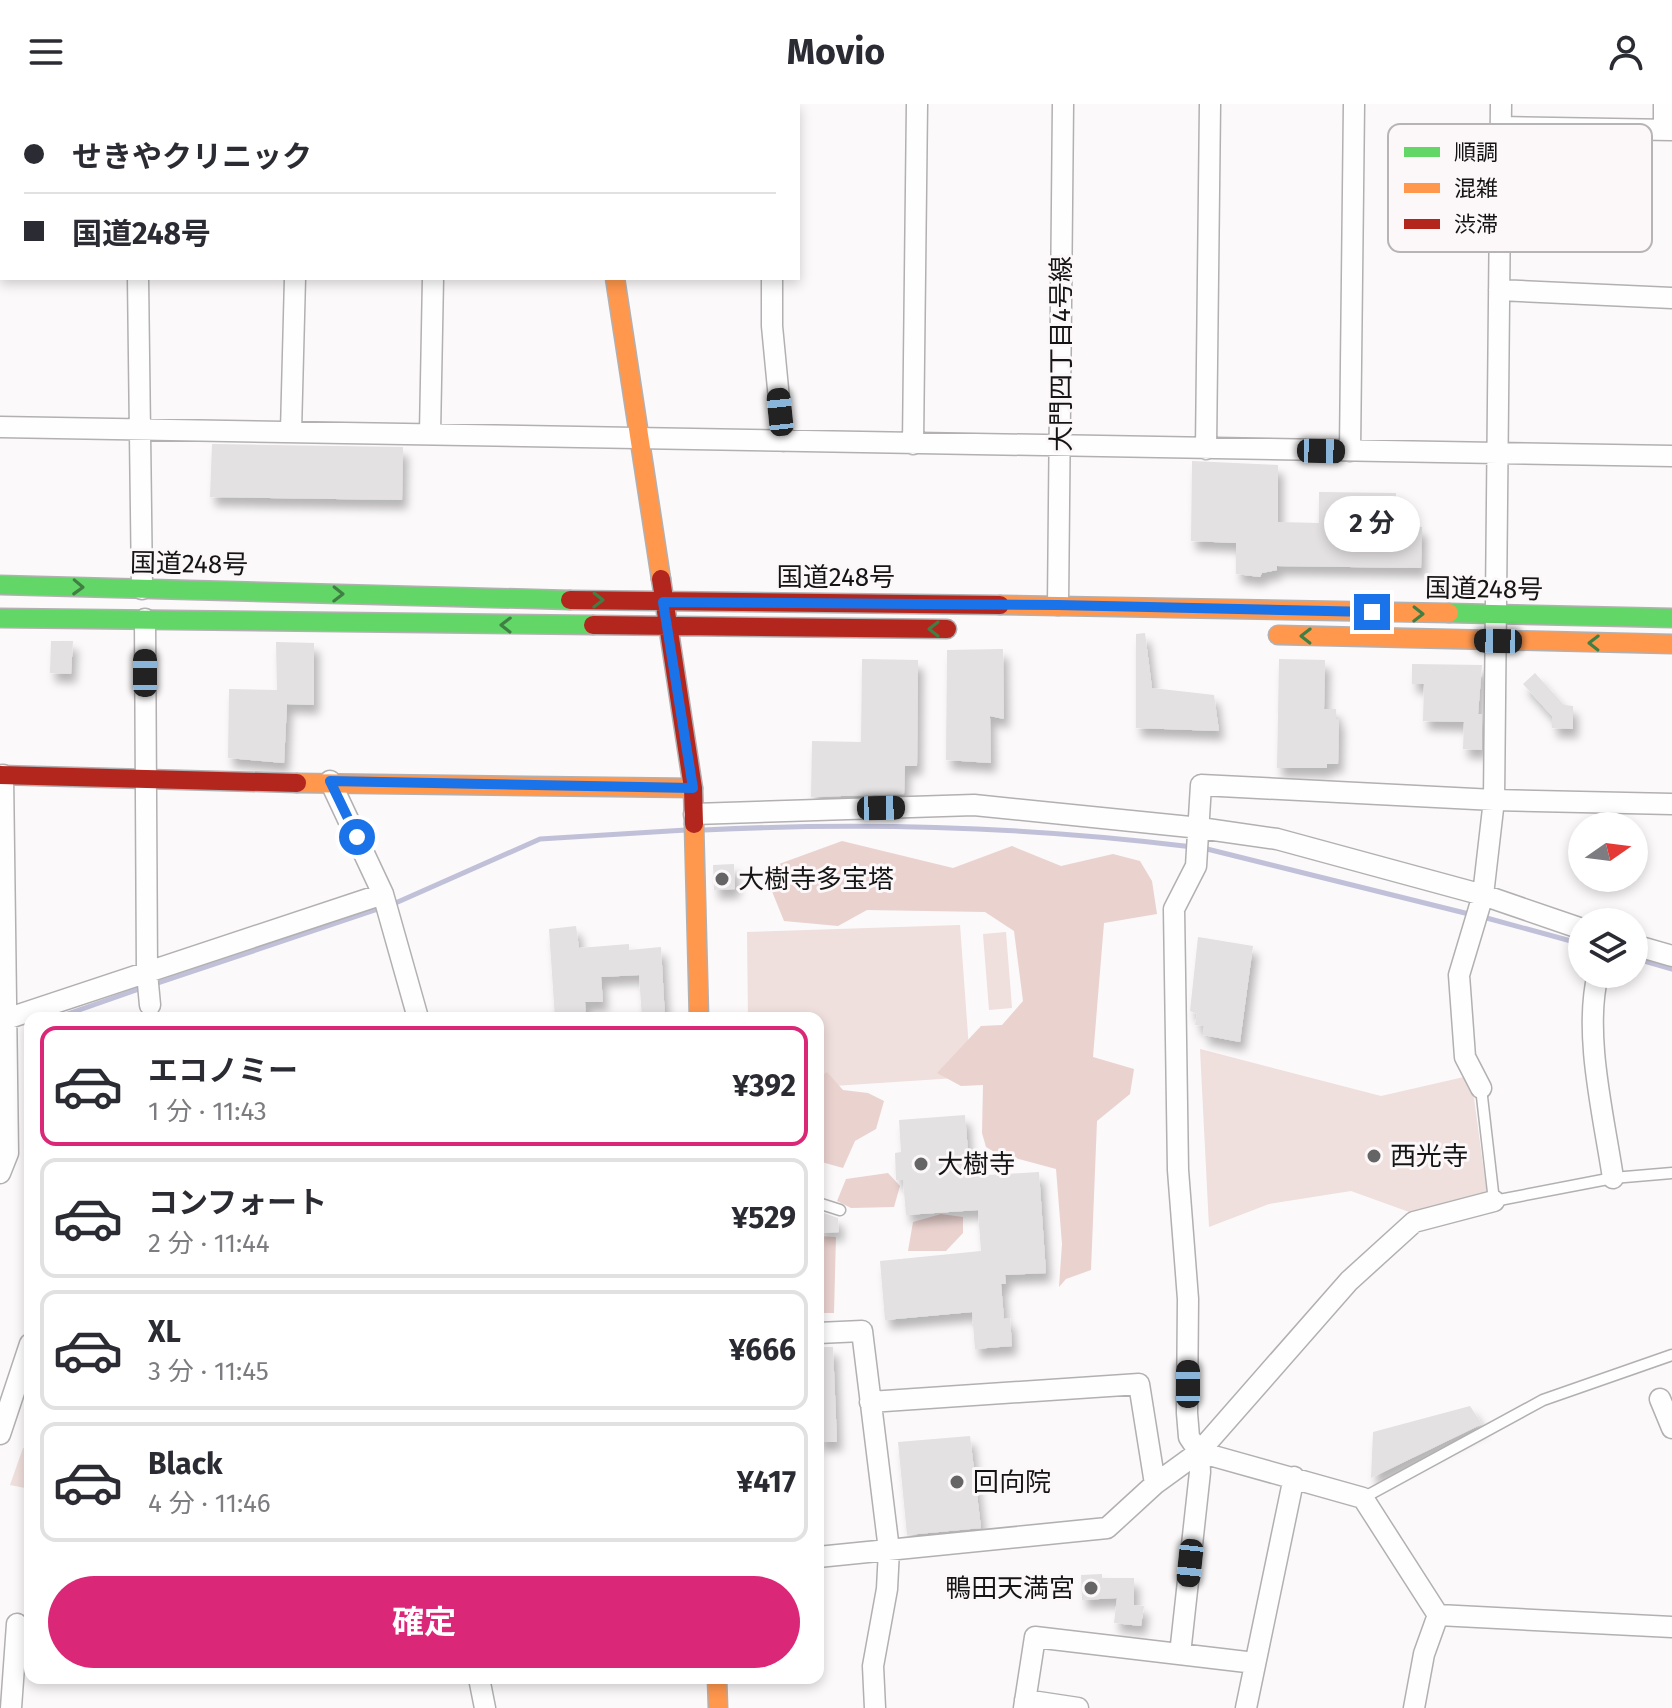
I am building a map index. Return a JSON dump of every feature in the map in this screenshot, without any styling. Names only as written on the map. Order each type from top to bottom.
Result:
[{"type":"main road","points":[[615,280],[665,627],[693,788],[699,1012]]},
{"type":"main road","name":"国道248号","points":[[0,585],[663,602],[1058,605],[1672,618]]},
{"type":"main road","name":"国道248号","points":[[0,618],[961,629]]},
{"type":"main road","name":"国道248号","points":[[1260,635],[1672,644]]},
{"type":"main road","points":[[2,775],[145,781],[693,788]]},
{"type":"main road","points":[[717,1684],[718,1708]]},
{"type":"street","points":[[913,444],[917,104]]},
{"type":"street","name":"大門四丁目4号線","points":[[1058,605],[1063,104]]},
{"type":"street","points":[[1206,449],[1210,104]]},
{"type":"street","points":[[1350,451],[1354,104]]},
{"type":"street","points":[[1664,104],[1668,130]]},
{"type":"street","points":[[1481,1088],[1465,1057],[1459,975],[1483,895],[1494,800],[1498,641],[1499,252]]},
{"type":"street","points":[[138,280],[142,589]]},
{"type":"street","points":[[291,431],[295,280]]},
{"type":"street","points":[[430,433],[433,280]]},
{"type":"street","points":[[772,280],[772,326],[783,441]]},
{"type":"street","points":[[1499,290],[1672,298]]},
{"type":"street","points":[[0,427],[1672,456]]},
{"type":"street","points":[[145,619],[147,973],[152,1011]]},
{"type":"street","points":[[0,1173],[8,1153],[3,1066],[2,775]]},
{"type":"street","points":[[330,781],[383,894],[396,930],[416,1012]]},
{"type":"street","points":[[1180,1654],[1199,1452],[1189,1437],[1187,1413],[1188,1299],[1178,1170],[1174,909],[1196,866],[1201,785],[1494,800],[1672,804]]},
{"type":"street","points":[[694,814],[974,805],[1200,828],[1277,839],[1483,895],[1568,924]]},
{"type":"street","points":[[28,1012],[383,894]]},
{"type":"street","points":[[1648,949],[1672,956]]},
{"type":"street","points":[[1595,988],[1597,1064],[1613,1178]]},
{"type":"street","points":[[3,1020],[24,1013]]},
{"type":"street","points":[[824,1556],[1107,1528],[1155,1484],[1199,1452],[1349,1281],[1414,1222],[1494,1201]]},
{"type":"street","points":[[824,1333],[862,1331],[889,1550],[887,1589],[873,1666],[875,1708]]},
{"type":"street","points":[[0,1434],[24,1362]]},
{"type":"street","points":[[870,1402],[1139,1384],[1155,1484]]},
{"type":"street","points":[[1660,1399],[1672,1428]]},
{"type":"street","points":[[1199,1452],[1363,1498],[1438,1615]]},
{"type":"street","points":[[1246,1708],[1294,1477]]},
{"type":"street","points":[[1438,1615],[1672,1627]]},
{"type":"street","points":[[1414,1708],[1424,1654],[1438,1615]]},
{"type":"street","points":[[11,1708],[16,1624]]},
{"type":"street","points":[[1078,1708],[1024,1704],[1035,1637],[1255,1663]]},
{"type":"street","points":[[480,1684],[485,1708]]},
{"type":"lane","points":[[1481,1088],[1494,1201],[1613,1178],[1672,1173]]},
{"type":"lane","points":[[824,1205],[840,1210]]},
{"type":"lane","points":[[1363,1498],[1543,1400],[1672,1355]]},
{"type":"shaded area","points":[[842,841],[953,868],[1012,846],[1061,866],[1113,854],[1140,861],[1152,881],[1157,914],[1104,923],[1093,1057],[1134,1069],[1130,1094],[1097,1121],[1091,1270],[1066,1279],[1059,1287],[1062,1244],[1056,1169],[996,1153],[986,1147],[982,1133],[983,1085],[961,1086],[937,1073],[981,1026],[1002,1025],[1023,1001],[1014,931],[985,912],[867,910],[838,926],[784,921],[769,884],[779,864]]},
{"type":"shaded area","points":[[960,925],[971,1077],[824,1087],[824,1012],[748,1012],[747,932]]},
{"type":"shaded area","points":[[1006,932],[1012,1008],[989,1010],[983,934]]},
{"type":"shaded area","points":[[1200,1049],[1381,1096],[1464,1077],[1474,1098],[1487,1195],[1412,1213],[1351,1191],[1269,1204],[1209,1227]]},
{"type":"shaded area","points":[[827,1072],[843,1090],[868,1093],[884,1101],[876,1129],[855,1141],[843,1168],[824,1163],[824,1074]]},
{"type":"shaded area","points":[[888,1173],[900,1186],[894,1207],[851,1208],[837,1201],[846,1179]]},
{"type":"shaded area","points":[[941,1214],[963,1217],[963,1233],[946,1251],[908,1251],[913,1222]]},
{"type":"shaded area","points":[[824,1236],[836,1237],[834,1313],[824,1313]]},
{"type":"shaded area","points":[[23,1448],[24,1448],[24,1488],[10,1485]]},
{"type":"building","points":[[212,444],[403,447],[402,500],[210,497]]},
{"type":"building","points":[[1192,461],[1278,465],[1278,522],[1319,523],[1319,492],[1396,493],[1396,527],[1422,527],[1421,568],[1277,566],[1277,570],[1262,573],[1260,577],[1236,574],[1236,543],[1191,541]]},
{"type":"building","points":[[1145,633],[1152,688],[1214,695],[1219,731],[1136,728],[1136,634]]},
{"type":"building","points":[[51,641],[73,641],[71,674],[50,673]]},
{"type":"building","points":[[276,642],[314,643],[314,705],[287,704],[284,763],[228,758],[229,689],[277,690]]},
{"type":"building","points":[[1003,649],[1004,719],[990,716],[991,763],[946,760],[947,650]]},
{"type":"building","points":[[862,659],[918,660],[917,766],[905,766],[904,794],[811,797],[812,741],[861,742]]},
{"type":"building","points":[[1279,659],[1325,660],[1324,709],[1336,709],[1336,719],[1339,719],[1338,764],[1327,764],[1327,768],[1277,768]]},
{"type":"building","points":[[1412,664],[1482,665],[1478,714],[1482,714],[1482,750],[1463,749],[1464,722],[1423,721],[1424,684],[1412,684]]},
{"type":"building","points":[[1535,673],[1564,705],[1573,706],[1573,729],[1552,728],[1552,716],[1523,684]]},
{"type":"building","points":[[734,864],[735,889],[714,890],[713,865]]},
{"type":"building","points":[[576,926],[579,948],[629,944],[629,950],[661,947],[665,1012],[642,1012],[639,975],[601,977],[603,1002],[585,1002],[586,1012],[555,1012],[549,929]]},
{"type":"building","points":[[1198,937],[1253,946],[1240,1042],[1203,1035],[1204,1026],[1195,1025],[1197,1014],[1190,1011]]},
{"type":"building","points":[[965,1115],[970,1176],[1039,1172],[1046,1273],[1005,1275],[1006,1284],[1001,1284],[1004,1319],[1010,1318],[1012,1346],[975,1349],[972,1312],[885,1320],[880,1261],[981,1251],[978,1210],[906,1215],[903,1180],[896,1180],[895,1153],[901,1152],[899,1120]]},
{"type":"building","points":[[824,1213],[838,1218],[839,1232],[824,1233]]},
{"type":"building","points":[[824,1347],[833,1347],[837,1442],[824,1442]]},
{"type":"building","points":[[1470,1406],[1482,1424],[1371,1478],[1373,1432]]},
{"type":"building","points":[[970,1436],[981,1528],[907,1535],[898,1442]]},
{"type":"building","points":[[1102,1574],[1102,1578],[1134,1578],[1134,1605],[1144,1606],[1141,1626],[1114,1623],[1117,1598],[1082,1600],[1081,1575]]},
{"type":"waterway","points":[[704,830],[826,826],[949,828],[1071,835],[1193,847]]},
{"type":"waterway","points":[[391,905],[540,839],[686,830]]},
{"type":"waterway","points":[[1203,848],[1473,915]]},
{"type":"waterway","points":[[152,985],[381,908]]},
{"type":"waterway","points":[[1483,917],[1568,940]]},
{"type":"waterway","points":[[1648,962],[1672,969]]},
{"type":"waterway","points":[[73,1012],[142,988]]},
{"type":"traffic: fast","points":[[0,585],[570,600]]},
{"type":"traffic: fast","points":[[1449,613],[1672,618]]},
{"type":"traffic: fast","points":[[0,618],[593,625]]},
{"type":"traffic: slow","points":[[615,280],[661,579]]},
{"type":"traffic: slow","points":[[1000,605],[1449,613]]},
{"type":"traffic: slow","points":[[1278,635],[1672,644]]},
{"type":"traffic: slow","points":[[297,783],[693,788]]},
{"type":"traffic: slow","points":[[694,824],[699,1012]]},
{"type":"traffic: slow","points":[[717,1684],[718,1708]]},
{"type":"traffic: jam","points":[[661,579],[693,788],[694,824]]},
{"type":"traffic: jam","points":[[570,600],[1000,605]]},
{"type":"traffic: jam","points":[[593,625],[947,629]]},
{"type":"traffic: jam","points":[[0,775],[297,783]]},
{"type":"place","name":"大樹寺多宝塔","points":[[722,879]]},
{"type":"place","name":"西光寺","points":[[1374,1156]]},
{"type":"place","name":"大樹寺","points":[[921,1164]]},
{"type":"place","name":"回向院","points":[[957,1482]]},
{"type":"place","name":"鴨田天満宮","points":[[1091,1588]]},
{"type":"route","points":[[357,837],[330,781],[693,788],[663,602],[1058,605],[1372,612]]}]
